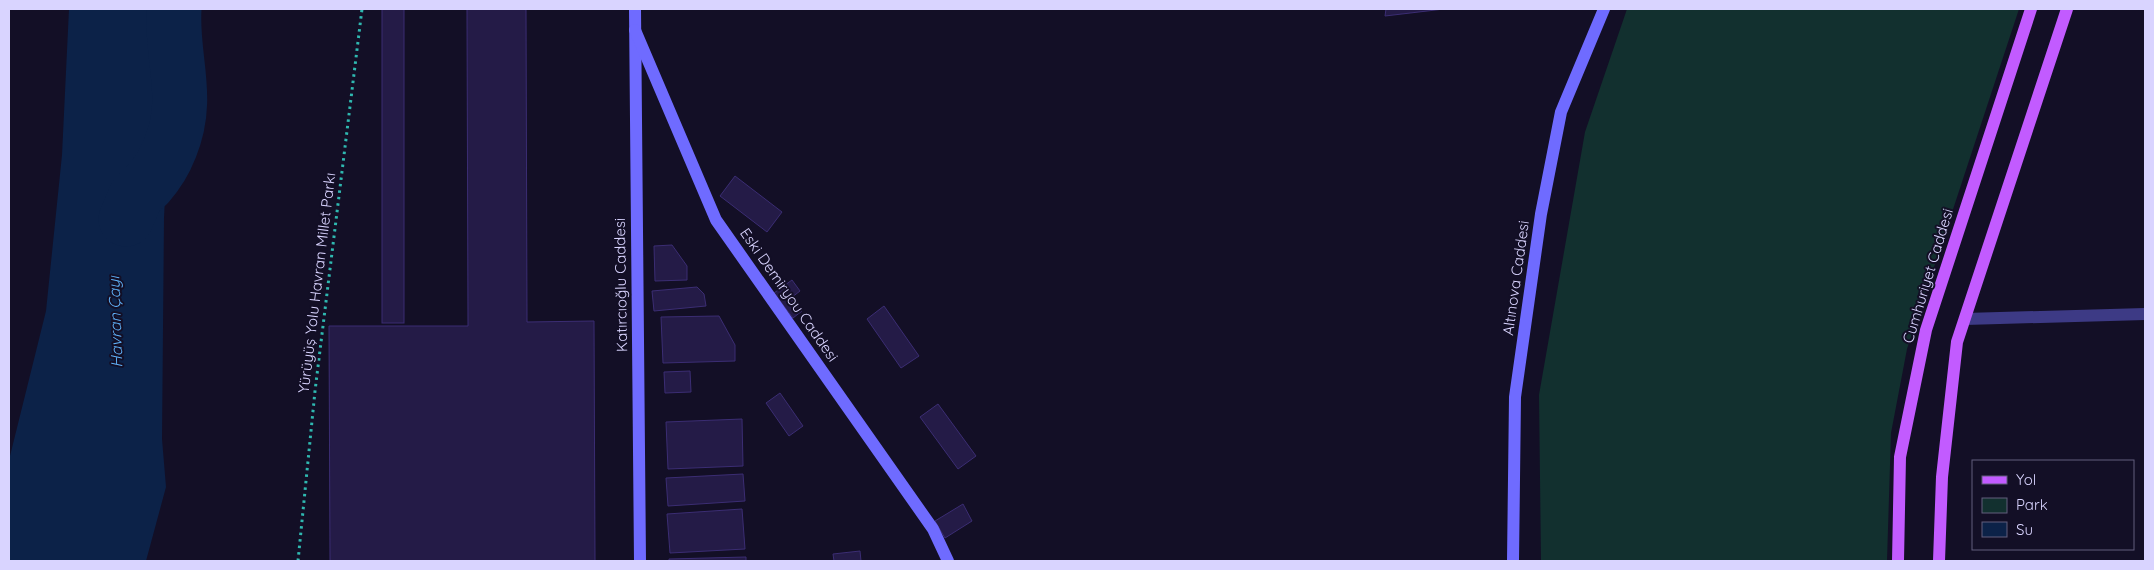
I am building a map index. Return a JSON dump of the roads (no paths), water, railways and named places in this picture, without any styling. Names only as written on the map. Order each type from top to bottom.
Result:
[{"type":"main road","name":"Katırcıoğlu Caddesi","points":[[635,9],[640,561]]},
{"type":"main road","name":"Altınova Caddesi","points":[[1513,561],[1515,397],[1541,214],[1562,112],[1604,9]]},
{"type":"main road","name":"Cumhuriyet Caddesi","points":[[1898,561],[1900,458],[1926,330],[2031,9]]},
{"type":"main road","points":[[1939,561],[1942,477],[1958,342],[2067,9]]},
{"type":"main road","name":"Eski Demiryou Caddesi","points":[[635,30],[716,220],[933,529],[948,561]]},
{"type":"street","points":[[1965,319],[2145,314]]},
{"type":"water","points":[[69,9],[174,9],[164,218],[162,439],[166,487],[146,561],[9,561],[9,460],[46,311],[62,155]]},
{"type":"waterway","name":"Havran Çayı","points":[[126,219],[139,192],[158,172],[170,148],[176,130],[180,95],[175,45],[174,9]]}]
